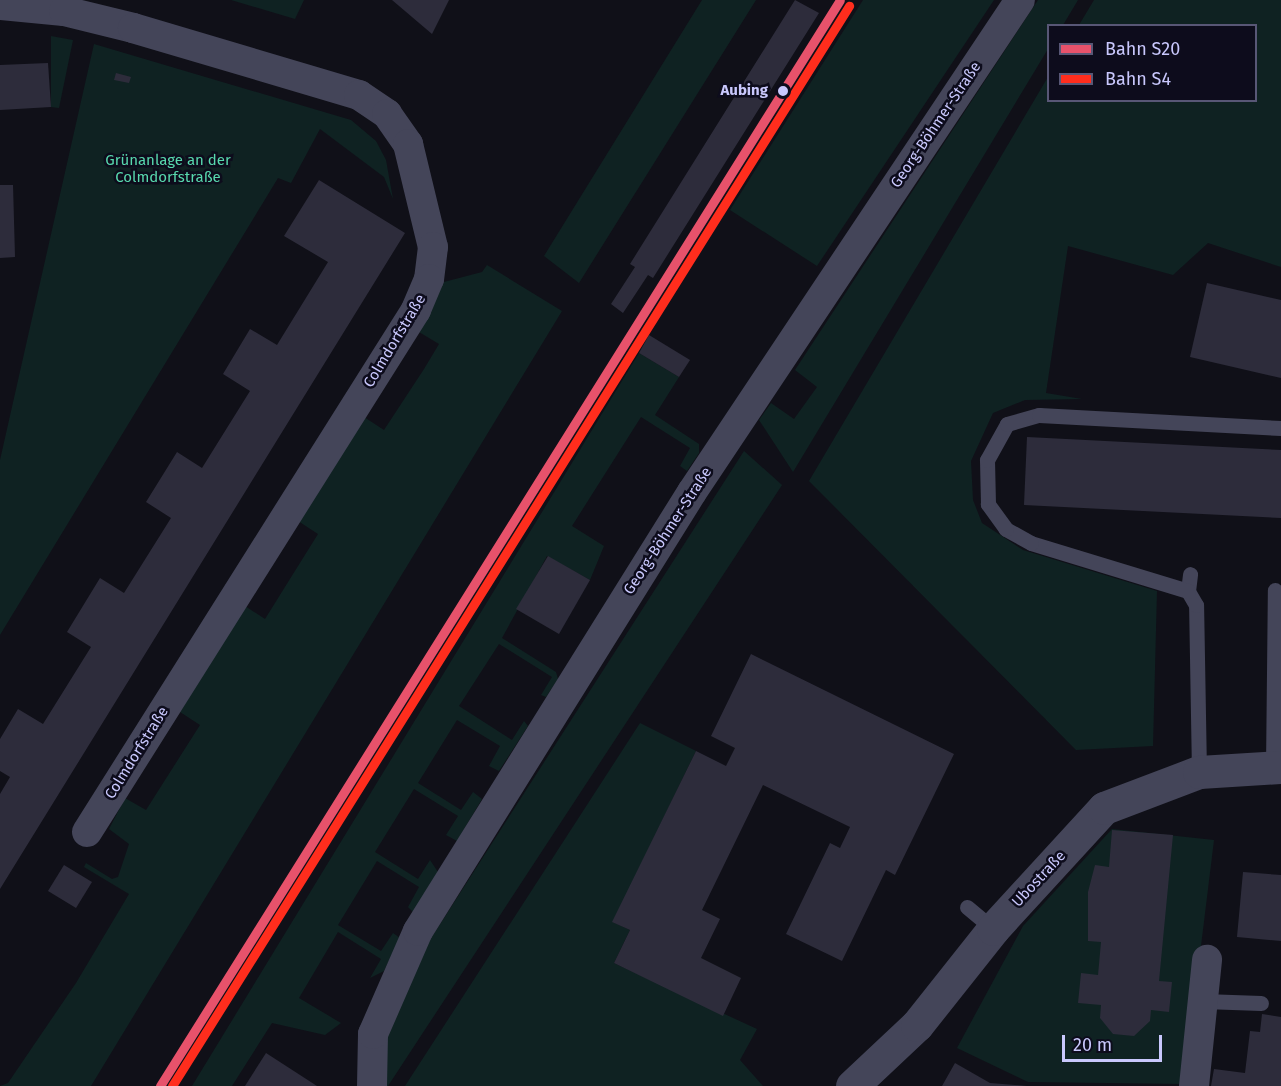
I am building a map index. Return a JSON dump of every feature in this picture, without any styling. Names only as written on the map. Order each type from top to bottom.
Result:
[{"type":"street","name":"Georg-Böhmer-Straße","points":[[372,1086],[373,1034],[418,931],[692,492],[1020,0]]},
{"type":"street","name":"Colmdorfstraße","points":[[0,5],[92,9],[334,86],[373,103],[408,144],[433,247],[429,279],[416,310],[87,832]]},
{"type":"street","name":"Ubostraße","points":[[852,1086],[917,1025],[993,929],[1104,808],[1199,772],[1277,768]]},
{"type":"street","points":[[1194,1086],[1207,960]]},
{"type":"lane","points":[[1188,591],[1031,543],[1006,529],[988,504],[987,460],[1007,424],[1039,415],[1281,428]]},
{"type":"lane","points":[[1190,574],[1188,591],[1196,605],[1199,772]]},
{"type":"lane","points":[[1275,590],[1277,768]]},
{"type":"lane","points":[[967,907],[993,929]]},
{"type":"lane","points":[[1203,1001],[1261,1003]]},
{"type":"green space","points":[[231,0],[304,0],[295,19]]},
{"type":"green space","points":[[702,0],[756,0],[579,283],[544,256]]},
{"type":"green space","points":[[863,0],[994,0],[817,266],[730,210]]},
{"type":"green space","points":[[1038,0],[1078,0],[1064,24],[1047,24],[1047,51],[793,472],[759,420],[771,403],[794,419],[817,387],[795,370]]},
{"type":"green space","points":[[1094,0],[1281,0],[1281,267],[1208,243],[1173,275],[1068,246],[1046,393],[1082,399],[1025,400],[993,413],[971,461],[973,500],[982,523],[1023,550],[1157,591],[1153,746],[1076,750],[809,481],[1047,79],[1047,102],[1257,102],[1257,24],[1080,24]]},
{"type":"green space","points":[[51,36],[73,40],[59,108],[51,107]]},
{"type":"green space","name":"Grünanlage an der Colmdorfstraße","points":[[94,44],[351,120],[376,141],[386,160],[393,199],[384,177],[320,129],[291,183],[278,178],[0,635],[0,460]]},
{"type":"green space","points":[[487,265],[562,311],[91,1086],[0,1086],[8,1083],[76,983],[129,894],[84,867],[86,863],[112,879],[118,877],[129,844],[109,829],[125,798],[146,810],[200,725],[180,712],[245,606],[265,619],[318,534],[298,521],[364,417],[384,430],[424,369],[439,344],[419,332],[444,282],[482,272]]},
{"type":"green space","points":[[639,353],[679,377],[655,415],[699,444],[699,453],[687,471],[680,466],[690,448],[641,417],[572,526],[604,546],[590,580],[547,556],[502,638],[556,672],[558,679],[546,697],[541,695],[552,677],[499,644],[459,706],[512,740],[524,721],[528,726],[499,771],[489,766],[500,746],[457,720],[418,783],[461,810],[473,792],[482,799],[457,841],[446,835],[458,816],[414,789],[375,852],[418,879],[430,860],[438,872],[413,912],[408,907],[419,887],[377,861],[338,925],[381,951],[393,933],[400,938],[384,971],[370,978],[381,959],[338,932],[299,998],[341,1023],[325,1035],[272,1023],[232,1086],[192,1086]]},
{"type":"green space","points":[[744,451],[782,485],[388,1086],[382,1086],[382,1047],[417,960]]},
{"type":"green space","points":[[640,723],[696,751],[613,922],[630,930],[614,963],[757,1029],[740,1060],[763,1086],[405,1086]]},
{"type":"green space","points":[[1112,829],[1214,840],[1184,1084],[1028,1082],[957,1048],[1023,926]]},
{"type":"building","points":[[392,0],[449,0],[432,34]]},
{"type":"building","points":[[795,0],[819,13],[653,278],[648,275],[623,313],[611,304],[635,267],[630,264]]},
{"type":"building","points":[[48,63],[51,107],[0,110],[0,65]]},
{"type":"building","points":[[116,73],[131,77],[129,83],[114,80]]},
{"type":"building","points":[[319,180],[405,233],[0,889],[0,794],[10,777],[0,771],[0,739],[18,709],[43,724],[91,647],[67,632],[100,578],[124,593],[171,518],[146,502],[177,452],[202,468],[250,391],[223,374],[250,329],[277,345],[328,262],[284,236]]},
{"type":"building","points":[[0,185],[13,185],[15,257],[0,258]]},
{"type":"building","points":[[1207,283],[1281,300],[1281,378],[1190,357]]},
{"type":"building","points":[[649,335],[690,360],[679,377],[639,353]]},
{"type":"building","points":[[1027,437],[1281,450],[1281,518],[1024,505]]},
{"type":"building","points":[[548,556],[590,580],[559,634],[516,609]]},
{"type":"building","points":[[751,654],[954,754],[895,875],[886,870],[842,961],[786,934],[830,843],[840,848],[850,827],[763,785],[702,910],[720,919],[701,958],[741,978],[723,1016],[614,963],[630,930],[612,922],[696,751],[726,766],[735,748],[711,736]]},
{"type":"building","points":[[1112,830],[1173,835],[1159,981],[1172,982],[1169,1012],[1151,1010],[1150,1021],[1134,1036],[1113,1034],[1100,1018],[1101,1005],[1078,1003],[1081,973],[1098,975],[1101,942],[1088,941],[1088,892],[1095,865],[1109,867]]},
{"type":"building","points":[[64,865],[92,882],[76,908],[48,891]]},
{"type":"building","points":[[1243,872],[1281,875],[1281,941],[1237,937]]},
{"type":"building","points":[[1262,1014],[1281,1017],[1281,1086],[1211,1086],[1214,1069],[1245,1073],[1250,1031],[1260,1032]]},
{"type":"building","points":[[266,1053],[317,1086],[245,1086]]},
{"type":"building","points":[[955,1063],[990,1083],[1027,1086],[942,1086]]},
{"type":"rail line","name":"S20","points":[[160,1086],[840,0]]},
{"type":"rail line","name":"S4","points":[[172,1086],[849,6]]},
{"type":"place","name":"Aubing","points":[[783,91]]}]
